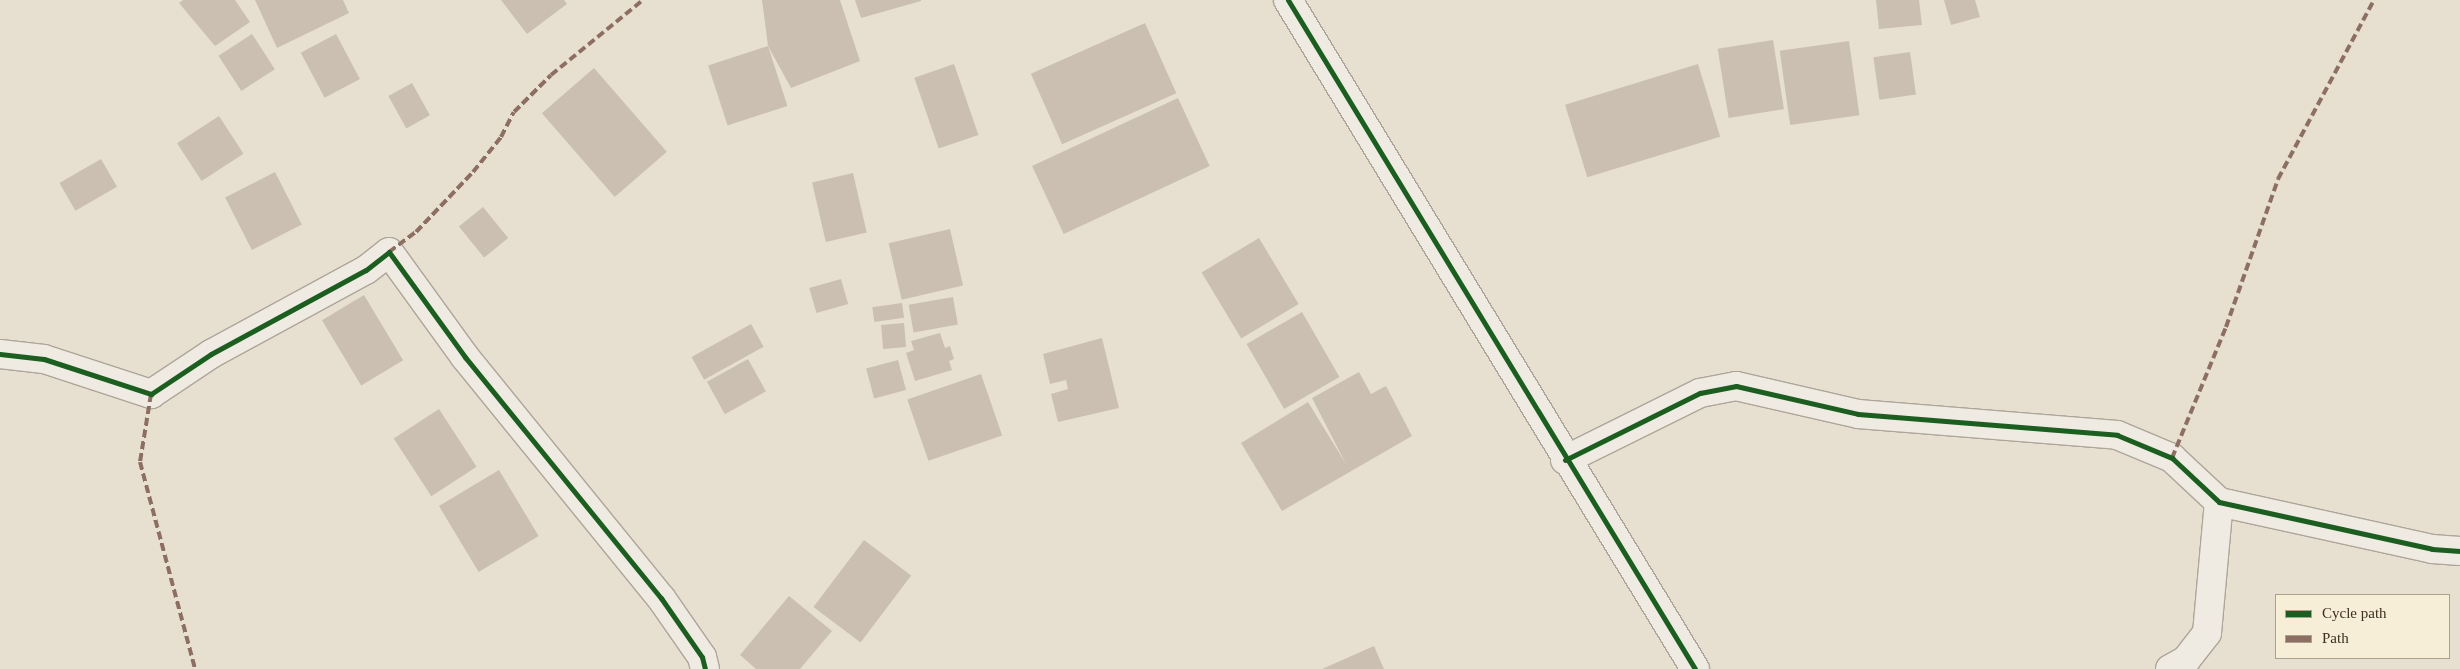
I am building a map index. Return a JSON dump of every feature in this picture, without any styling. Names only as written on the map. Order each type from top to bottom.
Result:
[{"type":"street","points":[[1288,0],[1566,460],[1695,669]]},
{"type":"street","points":[[0,354],[44,359],[151,394],[211,354],[366,270],[389,252],[465,357],[661,598],[702,657],[705,669]]},
{"type":"street","points":[[1566,460],[1700,393],[1736,386],[1858,414],[2117,435],[2172,458],[2219,502],[2422,547],[2460,551]]},
{"type":"street","points":[[2170,669],[2186,660],[2207,633],[2219,502]]},
{"type":"building","points":[[183,0],[235,0],[250,22],[215,46],[179,3]]},
{"type":"building","points":[[255,0],[343,0],[349,13],[277,48]]},
{"type":"building","points":[[501,0],[564,0],[567,4],[527,34]]},
{"type":"building","points":[[762,0],[840,0],[860,61],[791,88],[768,46]]},
{"type":"building","points":[[855,0],[921,0],[921,1],[861,18]]},
{"type":"building","points":[[1876,0],[1919,0],[1922,25],[1879,29]]},
{"type":"building","points":[[1944,0],[1975,0],[1980,17],[1951,25]]},
{"type":"building","points":[[1145,23],[1176,93],[1062,144],[1031,74]]},
{"type":"building","points":[[252,34],[275,69],[241,91],[218,56]]},
{"type":"building","points":[[336,34],[360,79],[325,98],[301,53]]},
{"type":"building","points":[[1773,40],[1784,109],[1729,118],[1718,49]]},
{"type":"building","points":[[1849,41],[1859,115],[1790,125],[1780,51]]},
{"type":"building","points":[[768,46],[787,106],[728,125],[708,65]]},
{"type":"building","points":[[1910,52],[1916,95],[1879,100],[1873,57]]},
{"type":"building","points":[[954,64],[978,135],[939,149],[914,78]]},
{"type":"building","points":[[1698,64],[1720,137],[1587,177],[1565,105]]},
{"type":"building","points":[[594,68],[667,152],[615,197],[542,113]]},
{"type":"building","points":[[412,83],[430,115],[406,128],[388,96]]},
{"type":"building","points":[[1178,98],[1210,166],[1064,234],[1032,166]]},
{"type":"building","points":[[219,116],[244,154],[202,181],[177,143]]},
{"type":"building","points":[[101,159],[117,187],[75,211],[59,183]]},
{"type":"building","points":[[275,172],[302,225],[252,250],[225,197]]},
{"type":"building","points":[[853,173],[867,232],[826,242],[812,182]]},
{"type":"building","points":[[483,207],[508,238],[484,258],[459,227]]},
{"type":"building","points":[[950,229],[963,286],[902,300],[889,243]]},
{"type":"building","points":[[1259,238],[1299,304],[1241,339],[1202,273]]},
{"type":"building","points":[[841,279],[848,304],[816,313],[809,288]]},
{"type":"building","points":[[364,295],[403,360],[361,385],[322,320]]},
{"type":"building","points":[[953,297],[958,325],[914,332],[909,305]]},
{"type":"building","points":[[902,303],[904,318],[874,322],[872,307]]},
{"type":"building","points":[[1302,312],[1340,377],[1284,409],[1247,344]]},
{"type":"building","points":[[904,323],[906,347],[883,349],[881,325]]},
{"type":"building","points":[[751,324],[764,347],[704,380],[692,357]]},
{"type":"building","points":[[940,333],[945,348],[950,346],[954,359],[949,361],[952,370],[915,381],[906,353],[914,350],[911,341]]},
{"type":"building","points":[[1102,338],[1119,408],[1058,422],[1051,394],[1068,389],[1066,380],[1050,384],[1043,354]]},
{"type":"building","points":[[748,359],[766,391],[725,414],[707,382]]},
{"type":"building","points":[[898,360],[906,390],[874,398],[866,369]]},
{"type":"building","points":[[1359,372],[1371,394],[1386,386],[1412,436],[1282,511],[1241,443],[1308,402],[1346,464],[1312,398]]},
{"type":"building","points":[[981,374],[1002,435],[928,461],[907,399]]},
{"type":"building","points":[[439,409],[477,467],[431,496],[394,438]]},
{"type":"building","points":[[499,470],[539,536],[479,572],[439,506]]},
{"type":"building","points":[[864,540],[911,576],[861,643],[813,607]]},
{"type":"building","points":[[789,596],[832,631],[800,669],[756,669],[740,655]]},
{"type":"building","points":[[1374,646],[1384,669],[1322,669]]},
{"type":"marked path","points":[[389,252],[416,232],[473,172],[501,137],[514,112],[551,75],[643,0]]},
{"type":"marked path","points":[[2172,458],[2226,327],[2278,179],[2374,0]]},
{"type":"marked path","points":[[151,394],[140,462],[195,669]]},
{"type":"cycle path","points":[[1288,0],[1695,669]]},
{"type":"cycle path","points":[[0,354],[44,359],[151,394],[211,354],[366,270],[389,252],[465,357],[661,598],[702,657],[705,669]]},
{"type":"cycle path","points":[[1565,460],[1700,393],[1736,386],[1858,414],[2117,435],[2172,458],[2219,502],[2432,549],[2460,551]]}]
